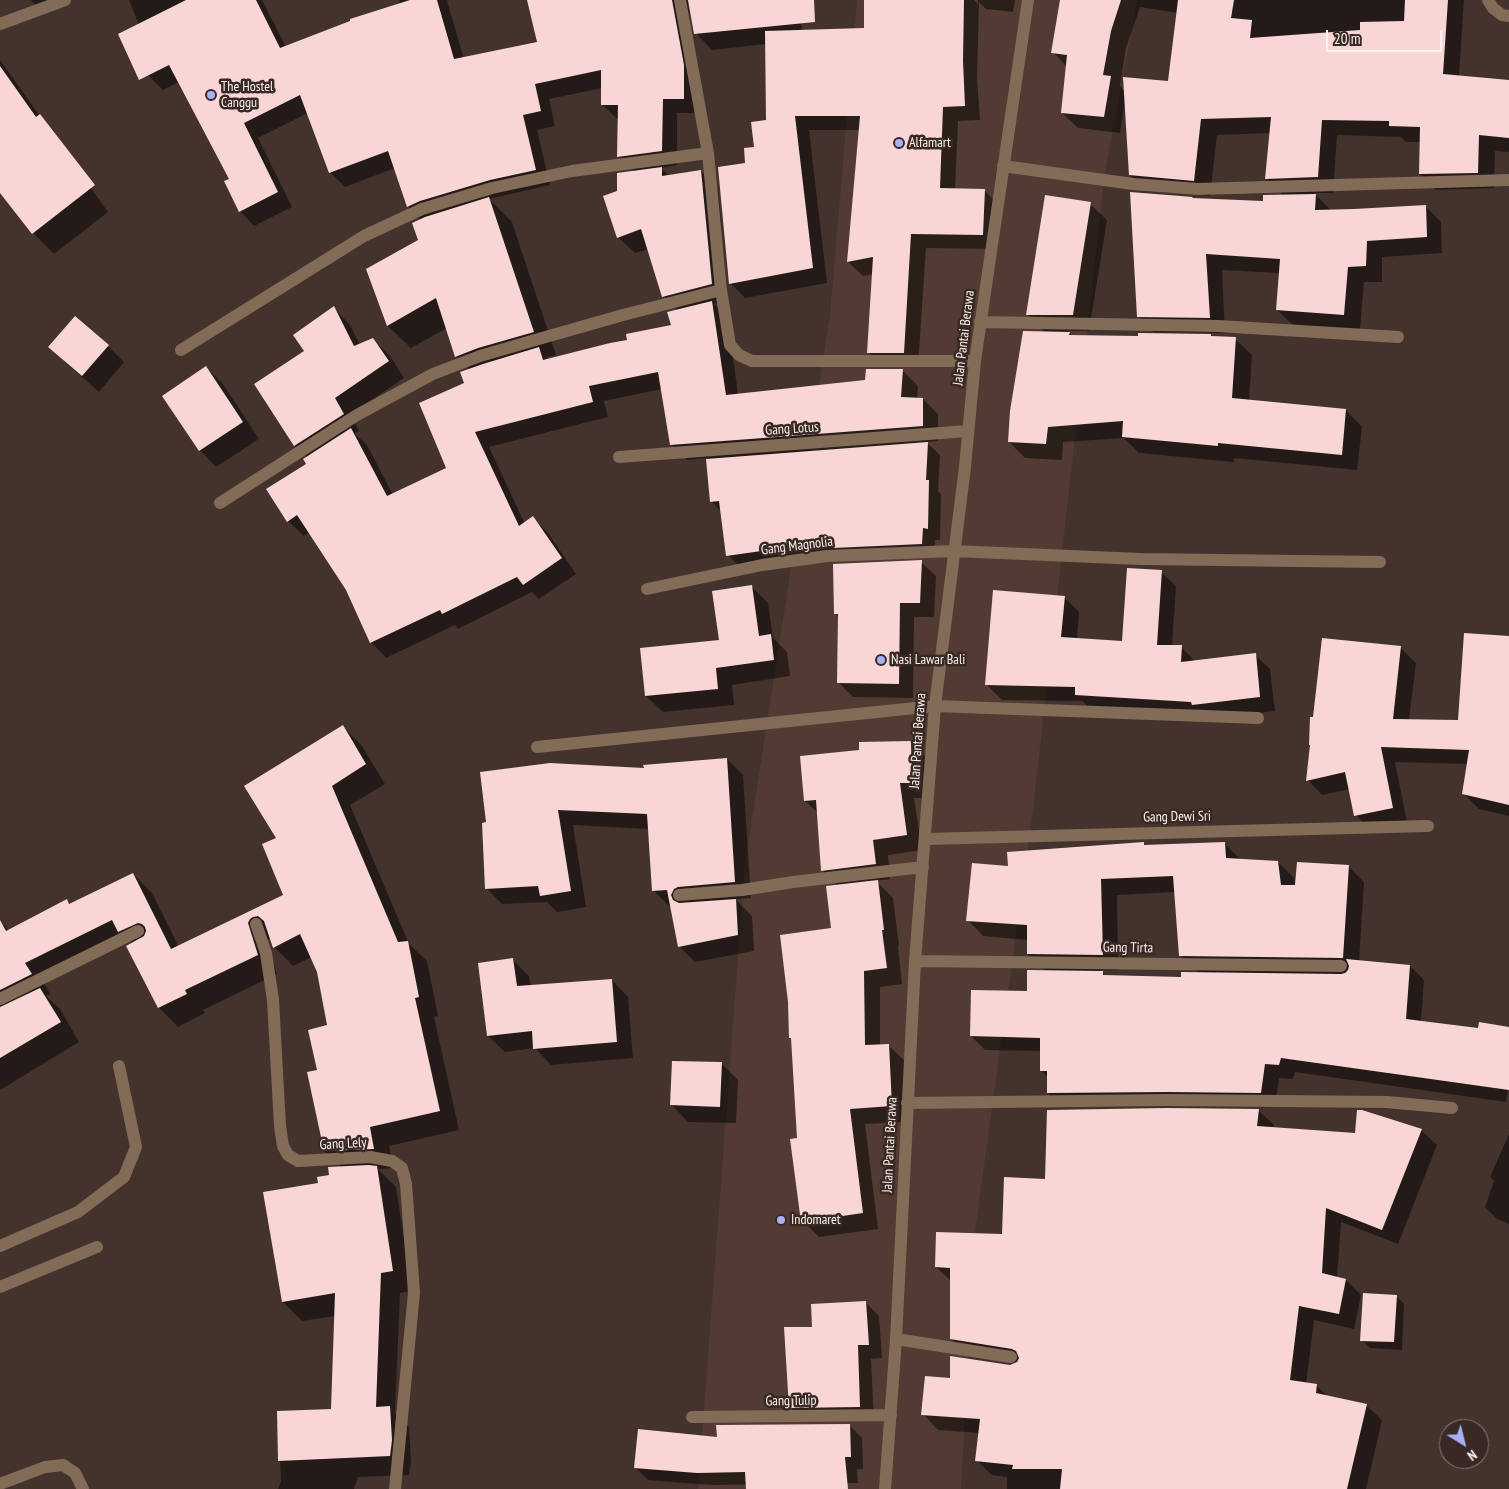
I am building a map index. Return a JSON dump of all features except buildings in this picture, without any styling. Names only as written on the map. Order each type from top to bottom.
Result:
[{"type":"street","points":[[0,24],[64,0]]},
{"type":"street","points":[[680,0],[708,153],[721,290],[730,345],[739,355],[752,361],[975,362]]},
{"type":"street","name":"Jalan Pantai Berawa","points":[[885,1489],[896,1339],[915,961],[935,706],[965,467],[980,322],[1028,0]]},
{"type":"street","points":[[1488,0],[1493,8],[1502,16],[1509,16]]},
{"type":"street","points":[[181,350],[364,236],[422,209],[492,188],[572,171],[708,153]]},
{"type":"street","points":[[1003,166],[1133,184],[1198,189],[1509,180]]},
{"type":"street","points":[[220,503],[357,415],[433,374],[480,356],[623,315],[721,290]]},
{"type":"street","points":[[980,322],[1218,326],[1398,337]]},
{"type":"street","name":"Gang Lotus","points":[[619,457],[968,431]]},
{"type":"street","name":"Gang Magnolia","points":[[647,589],[762,565],[827,556],[954,551],[1140,559],[1380,562]]},
{"type":"street","points":[[538,747],[935,706],[1258,718]]},
{"type":"street","name":"Gang Dewi Sri","points":[[926,838],[1428,826]]},
{"type":"street","points":[[679,896],[923,867]]},
{"type":"street","name":"Gang Lely","points":[[256,924],[266,954],[273,1000],[280,1126],[283,1146],[288,1155],[298,1161],[370,1156],[392,1161],[402,1168],[406,1184],[414,1293],[395,1489]]},
{"type":"street","points":[[0,999],[138,930]]},
{"type":"street","name":"Gang Tirta","points":[[915,961],[1341,966]]},
{"type":"street","points":[[0,1246],[78,1212],[124,1177],[136,1147],[119,1066]]},
{"type":"street","points":[[907,1103],[1166,1100],[1349,1101],[1387,1102],[1452,1108]]},
{"type":"street","points":[[0,1287],[97,1247]]},
{"type":"street","points":[[896,1339],[1011,1357]]},
{"type":"street","name":"Gang Tulip","points":[[692,1417],[891,1415]]},
{"type":"street","points":[[0,1484],[45,1467],[63,1465],[75,1473],[83,1489]]},
{"type":"shaded area","points":[[857,0],[1137,0],[1105,172],[1032,818],[974,1238],[961,1489],[698,1489],[745,865],[830,315]]},
{"type":"place","name":"The Hostel Canggu","points":[[211,95]]},
{"type":"place","name":"Alfamart","points":[[899,143]]},
{"type":"place","name":"Nasi Lawar Bali","points":[[881,660]]},
{"type":"place","name":"Indomaret","points":[[781,1220]]}]
